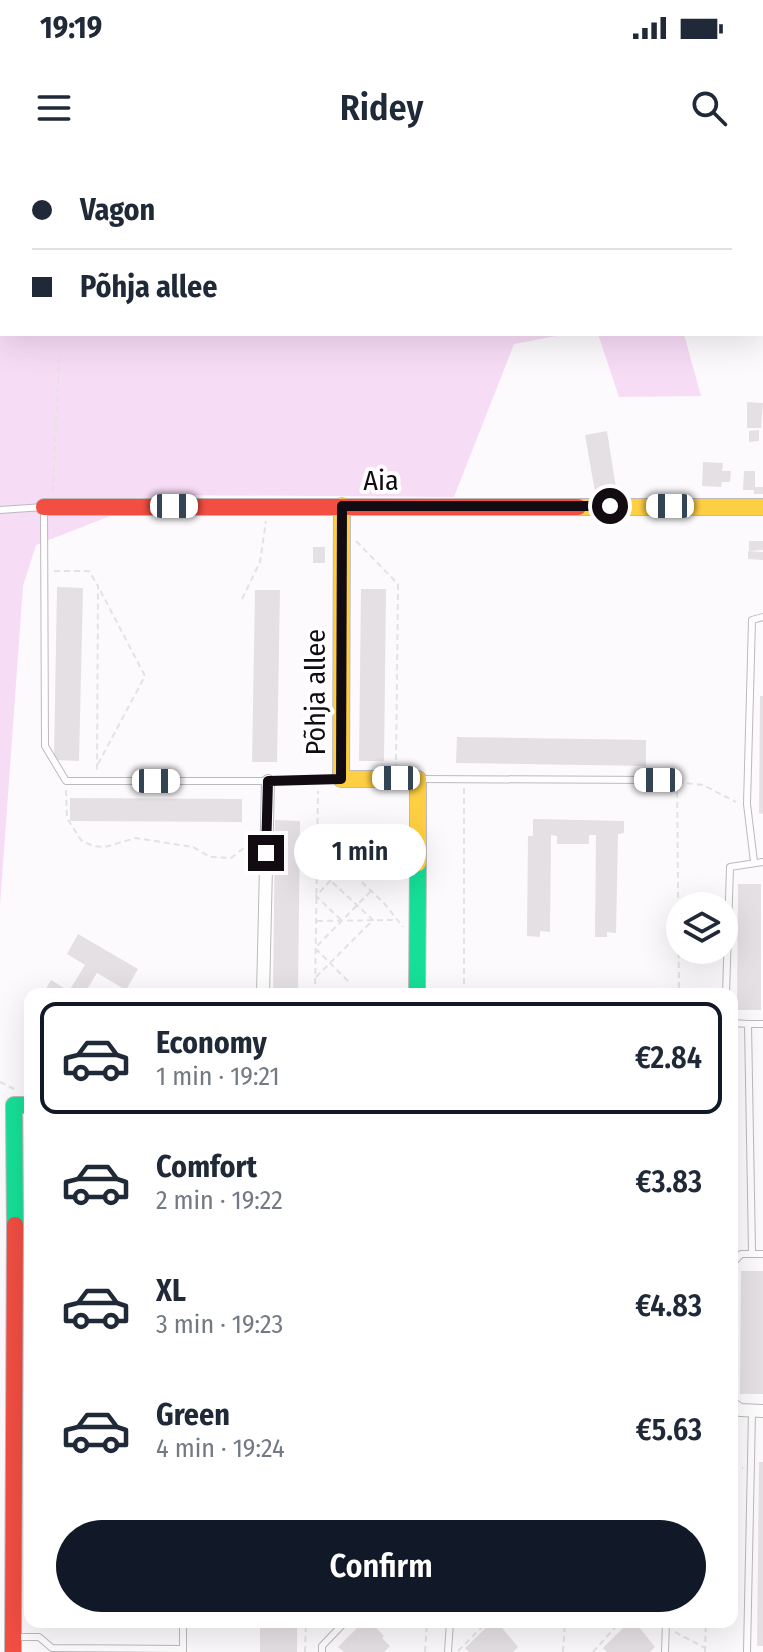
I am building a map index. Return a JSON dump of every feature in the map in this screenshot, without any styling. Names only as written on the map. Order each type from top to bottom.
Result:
[{"type":"street","name":"Aia","points":[[48,506],[763,507]]},
{"type":"street","name":"Põhja allee","points":[[342,506],[341,779],[418,779]]},
{"type":"street","points":[[417,988],[418,779]]},
{"type":"street","name":"Põhja allee","points":[[263,988],[268,781]]},
{"type":"street","points":[[13,1644],[23,1353],[14,1105],[24,1105]]},
{"type":"street","points":[[738,1406],[758,1412]]},
{"type":"lane","name":"Aia","points":[[0,510],[48,506]]},
{"type":"lane","points":[[48,506],[45,746],[66,781],[341,779]]},
{"type":"lane","points":[[754,862],[748,808],[752,620],[763,617]]},
{"type":"lane","points":[[418,779],[658,780]]},
{"type":"lane","points":[[726,988],[730,867],[763,862]]},
{"type":"lane","points":[[738,1023],[763,1024]]},
{"type":"lane","points":[[748,1024],[752,1252]]},
{"type":"lane","points":[[738,1257],[752,1252],[763,1254]]},
{"type":"lane","points":[[747,1652],[758,1412]]},
{"type":"lane","points":[[13,1644],[39,1637],[52,1648],[183,1650],[183,1628]]},
{"type":"lane","points":[[322,1652],[322,1646],[339,1628]]},
{"type":"lane","points":[[448,1652],[450,1628]]},
{"type":"lane","points":[[665,1652],[666,1628]]},
{"type":"path","points":[[48,506],[59,357]]},
{"type":"path","points":[[242,599],[260,562],[266,506]]},
{"type":"path","points":[[342,527],[398,584],[396,778]]},
{"type":"path","points":[[45,571],[89,571],[145,676],[97,765]]},
{"type":"path","points":[[97,781],[98,586]]},
{"type":"path","points":[[315,988],[318,779]]},
{"type":"path","points":[[464,779],[464,988]]},
{"type":"path","points":[[658,780],[703,785],[748,808]]},
{"type":"path","points":[[66,781],[67,818],[81,840],[93,846],[105,847],[136,838],[193,847],[210,857],[231,858],[248,847],[267,825]]},
{"type":"path","points":[[677,782],[679,988]]},
{"type":"path","points":[[317,840],[371,891],[417,943]]},
{"type":"path","points":[[316,896],[344,865]]},
{"type":"path","points":[[317,868],[373,920]]},
{"type":"path","points":[[315,948],[371,891]]},
{"type":"path","points":[[316,896],[341,921]]},
{"type":"path","points":[[315,978],[373,920]]},
{"type":"path","points":[[316,922],[396,920]]},
{"type":"path","points":[[315,948],[348,981]]},
{"type":"path","points":[[0,1082],[15,1090]]},
{"type":"path","points":[[305,1652],[306,1628]]},
{"type":"path","points":[[425,1652],[427,1628]]},
{"type":"path","points":[[457,1652],[481,1628]]},
{"type":"path","points":[[563,1652],[565,1628]]},
{"type":"path","points":[[593,1652],[615,1628]]},
{"type":"path","points":[[672,1628],[705,1650]]},
{"type":"path","points":[[705,1650],[706,1628]]},
{"type":"shaded area","points":[[0,336],[556,336],[514,344],[454,497],[164,495],[36,545],[23,586],[0,906]]},
{"type":"shaded area","points":[[599,336],[685,336],[701,396],[619,397]]},
{"type":"building","points":[[747,402],[763,403],[761,428],[747,428]]},
{"type":"building","points":[[759,430],[759,441],[749,442],[749,431]]},
{"type":"building","points":[[607,431],[616,488],[595,492],[585,435]]},
{"type":"building","points":[[703,462],[723,463],[722,471],[731,471],[730,482],[722,482],[721,487],[702,486]]},
{"type":"building","points":[[744,471],[755,471],[755,487],[763,487],[763,494],[743,490]]},
{"type":"building","points":[[749,541],[763,541],[763,550],[749,551]]},
{"type":"building","points":[[313,547],[325,547],[325,563],[313,563]]},
{"type":"building","points":[[748,551],[763,552],[763,560],[748,559]]},
{"type":"building","points":[[57,587],[83,588],[79,761],[54,760]]},
{"type":"building","points":[[361,589],[386,589],[384,761],[359,761]]},
{"type":"building","points":[[255,590],[280,590],[277,762],[252,762]]},
{"type":"building","points":[[760,696],[763,696],[763,814],[759,813]]},
{"type":"building","points":[[457,737],[646,740],[646,766],[456,763]]},
{"type":"building","points":[[70,798],[242,799],[242,822],[70,821]]},
{"type":"building","points":[[533,819],[624,821],[624,833],[618,834],[616,933],[607,932],[607,937],[595,937],[596,835],[589,835],[589,844],[557,844],[557,836],[551,835],[550,932],[540,931],[540,937],[527,936],[528,836],[533,836]]},
{"type":"building","points":[[275,820],[300,821],[298,988],[273,988]]},
{"type":"building","points":[[738,884],[761,884],[761,1010],[738,1010]]},
{"type":"building","points":[[78,934],[138,969],[127,988],[97,973],[88,988],[71,988],[85,965],[67,954]]},
{"type":"building","points":[[51,980],[64,988],[46,988]]},
{"type":"building","points":[[741,1271],[763,1271],[763,1394],[740,1394]]},
{"type":"building","points":[[759,1462],[763,1462],[763,1646],[757,1646]]},
{"type":"building","points":[[260,1628],[297,1628],[297,1652],[260,1652]]},
{"type":"building","points":[[357,1628],[377,1628],[390,1646],[384,1652],[344,1652],[338,1647]]},
{"type":"building","points":[[486,1628],[502,1628],[518,1647],[513,1652],[469,1652],[465,1648]]},
{"type":"building","points":[[623,1628],[640,1628],[655,1647],[650,1652],[607,1652],[603,1648]]},
{"type":"traffic: fast","points":[[417,988],[418,863]]},
{"type":"traffic: fast","points":[[15,1225],[14,1105],[24,1105]]},
{"type":"traffic: slow","points":[[342,506],[341,779],[418,779],[418,863]]},
{"type":"traffic: slow","points":[[578,507],[763,507]]},
{"type":"traffic: jam","points":[[44,507],[578,507]]},
{"type":"traffic: jam","points":[[13,1652],[15,1225]]},
{"type":"route","points":[[266,853],[268,781],[341,779],[342,506],[610,506]]}]
